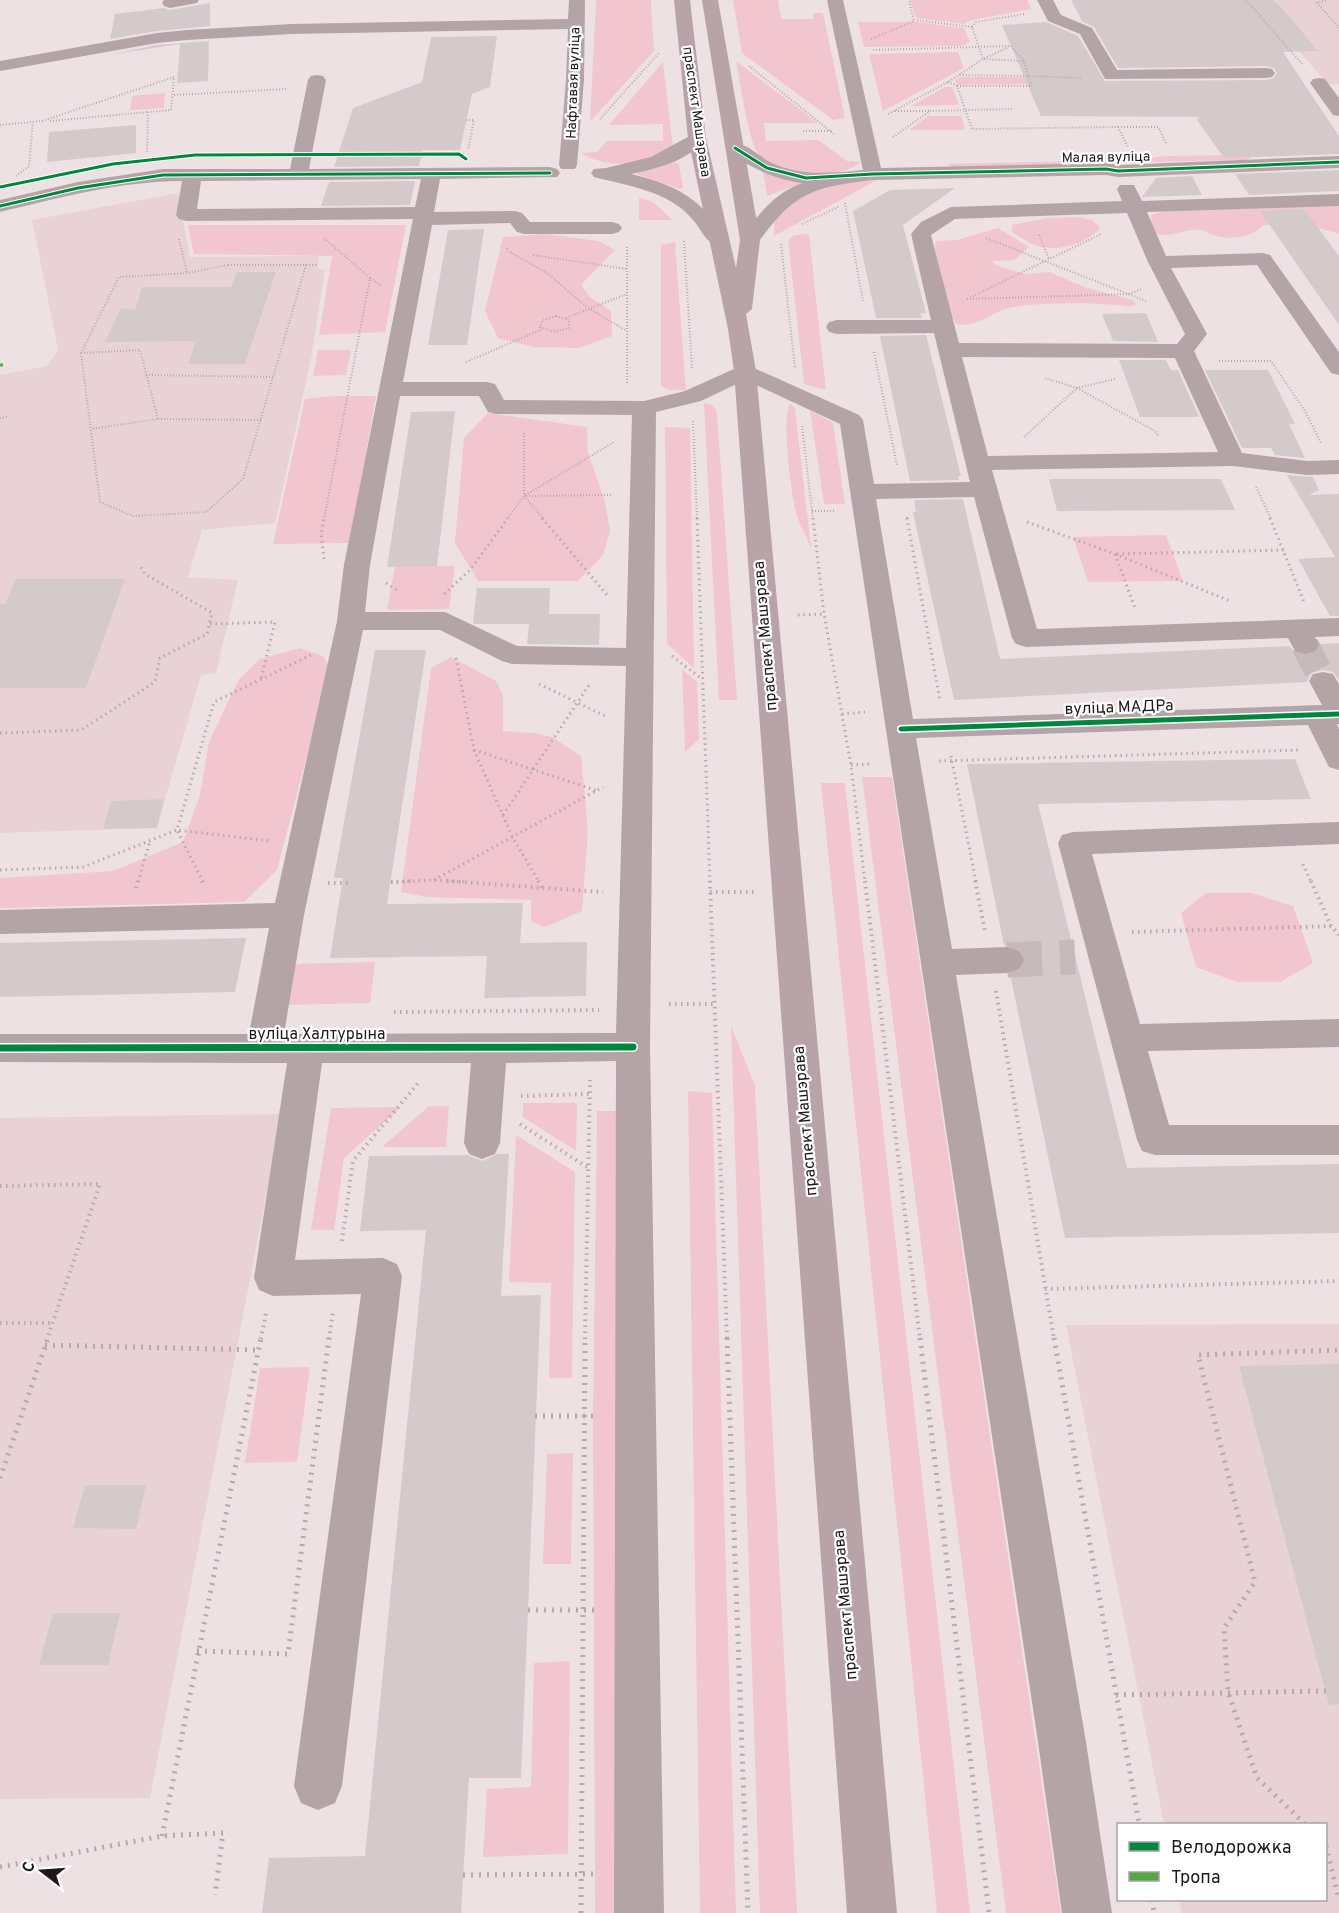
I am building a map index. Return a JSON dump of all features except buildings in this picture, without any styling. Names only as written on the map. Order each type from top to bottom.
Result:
[{"type":"main road","name":"праспект Машэрава","points":[[681,0],[697,138],[717,239],[739,329],[745,371],[872,1913]]},
{"type":"main road","name":"праспект Машэрава","points":[[710,0],[750,240],[739,329]]},
{"type":"street","points":[[170,3],[191,0]]},
{"type":"street","name":"Нафтавая вуліца","points":[[577,0],[575,80],[585,171]]},
{"type":"street","points":[[835,0],[873,174]]},
{"type":"street","points":[[1048,5],[1054,18],[1086,30],[1111,75],[1266,73]]},
{"type":"street","points":[[0,66],[157,38],[187,35],[291,29],[576,24]]},
{"type":"street","points":[[1319,83],[1339,111]]},
{"type":"street","points":[[299,173],[316,84]]},
{"type":"street","points":[[585,171],[653,164],[677,153],[697,138]]},
{"type":"street","points":[[735,148],[768,169],[804,177],[835,178]]},
{"type":"street","name":"Малая вуліца","points":[[835,178],[873,174],[1106,169],[1118,171],[1339,162]]},
{"type":"street","points":[[0,206],[101,184],[193,174],[550,173],[556,168],[585,171],[650,184],[674,195],[695,210],[717,239]]},
{"type":"street","points":[[1118,171],[1162,270],[1196,334],[1177,354]]},
{"type":"street","points":[[264,1048],[288,915],[349,630],[357,565],[432,172]]},
{"type":"street","points":[[193,174],[186,215],[515,217],[524,228],[612,228]]},
{"type":"street","points":[[750,240],[779,202],[808,186],[835,178]]},
{"type":"street","points":[[1313,632],[1145,634],[1026,639],[987,499],[921,234],[928,226],[951,213],[1137,211],[1339,200]]},
{"type":"street","points":[[1162,270],[1263,259],[1339,368]]},
{"type":"street","points":[[837,327],[869,327],[947,338],[1177,354]]},
{"type":"street","points":[[1177,354],[1238,459]]},
{"type":"street","points":[[390,389],[487,389],[496,407],[644,408],[693,396],[745,371],[799,398],[851,420],[1062,1742],[1087,1913]]},
{"type":"street","points":[[639,1913],[633,1047],[635,1003],[624,657],[644,408]]},
{"type":"street","points":[[979,464],[1238,459],[1307,468],[1332,459]]},
{"type":"street","points":[[864,492],[902,491],[987,499]]},
{"type":"street","points":[[349,630],[427,615],[445,621],[512,655],[624,657]]},
{"type":"street","points":[[1323,681],[1332,713],[1336,755]]},
{"type":"street","name":"вуліца МАДРа","points":[[903,746],[946,728],[1332,713]]},
{"type":"street","points":[[1339,832],[1073,843],[1092,949],[1127,1038],[1155,1140],[1339,1140]]},
{"type":"street","points":[[0,922],[288,915]]},
{"type":"street","points":[[937,963],[999,960]]},
{"type":"street","points":[[1127,1038],[1339,1033]]},
{"type":"street","name":"вуліца Халтурына","points":[[0,1048],[633,1047]]},
{"type":"street","points":[[306,1048],[273,1278],[383,1276],[318,1786]]},
{"type":"street","points":[[482,1143],[490,1049]]},
{"type":"path","points":[[909,0],[915,20]]},
{"type":"path","points":[[1246,0],[1319,83]]},
{"type":"path","points":[[1326,0],[1317,3],[1339,28]]},
{"type":"path","points":[[972,27],[976,22],[1048,5]]},
{"type":"path","points":[[870,39],[915,20],[972,27]]},
{"type":"path","points":[[972,27],[983,59]]},
{"type":"path","points":[[873,50],[980,49],[1011,46],[983,59],[948,82],[887,115]]},
{"type":"path","points":[[595,125],[659,52]]},
{"type":"path","points":[[983,59],[1024,61]]},
{"type":"path","points":[[745,63],[832,131]]},
{"type":"path","points":[[948,82],[957,86],[1032,86],[1028,76],[958,75]]},
{"type":"path","points":[[0,125],[171,110],[174,77],[42,121]]},
{"type":"path","points":[[174,95],[316,84]]},
{"type":"path","points":[[957,86],[972,129],[1158,127],[1171,153]]},
{"type":"path","points":[[894,111],[1013,109]]},
{"type":"path","points":[[885,143],[930,111]]},
{"type":"path","points":[[147,112],[147,159]]},
{"type":"path","points":[[466,120],[474,120],[466,159]]},
{"type":"path","points":[[12,182],[29,166],[33,122]]},
{"type":"path","points":[[1118,127],[1129,148]]},
{"type":"path","points":[[803,131],[841,131]]},
{"type":"path","points":[[12,182],[23,182]]},
{"type":"path","points":[[800,225],[852,198]]},
{"type":"path","points":[[844,204],[902,491],[952,760],[999,960],[1045,1289],[1139,1823]]},
{"type":"path","points":[[1137,211],[1043,262],[966,299],[1129,294],[1162,270]]},
{"type":"path","points":[[951,213],[982,237],[1147,301]]},
{"type":"path","points":[[297,214],[370,278],[321,535],[325,567]]},
{"type":"path","points":[[479,218],[506,231],[508,251]]},
{"type":"path","points":[[177,228],[187,273]]},
{"type":"path","points":[[684,234],[693,396],[748,1913]]},
{"type":"path","points":[[780,239],[824,614],[851,765],[989,1913]]},
{"type":"path","points":[[508,251],[519,253]]},
{"type":"path","points":[[508,251],[547,273],[588,308],[626,331]]},
{"type":"path","points":[[530,254],[627,269]]},
{"type":"path","points":[[306,265],[243,479],[206,512],[134,516],[100,502],[81,353],[119,278],[187,273],[228,265],[306,265],[318,265]]},
{"type":"path","points":[[565,318],[570,322],[566,330],[551,332],[543,329],[540,324],[551,317],[565,318],[627,294]]},
{"type":"path","points":[[461,389],[441,373],[543,329]]},
{"type":"path","points":[[81,353],[140,350],[158,419]]},
{"type":"path","points":[[979,464],[1006,454],[1077,388],[1132,375],[1177,354],[1271,361],[1305,411],[1332,459]]},
{"type":"path","points":[[146,375],[273,376]]},
{"type":"path","points":[[1043,377],[1077,388],[1155,431],[1175,460]]},
{"type":"path","points":[[0,418],[9,416]]},
{"type":"path","points":[[91,429],[158,419],[261,420]]},
{"type":"path","points":[[524,431],[524,496],[614,604]]},
{"type":"path","points":[[357,565],[427,615],[470,570],[524,496],[616,441]]},
{"type":"path","points":[[1238,459],[1285,550],[1313,632]]},
{"type":"path","points":[[524,496],[613,495]]},
{"type":"path","points":[[987,499],[1232,602]]},
{"type":"path","points":[[1115,554],[1285,550]]},
{"type":"path","points":[[1115,554],[1145,634]]},
{"type":"path","points":[[0,733],[81,730],[155,682],[160,658],[207,634],[213,613],[145,574],[139,564]]},
{"type":"path","points":[[210,624],[275,622],[261,679]]},
{"type":"path","points":[[221,916],[177,830],[214,702],[261,679],[349,630]]},
{"type":"path","points":[[455,653],[474,750],[513,838],[542,888]]},
{"type":"path","points":[[502,815],[532,769],[624,657]]},
{"type":"path","points":[[851,765],[903,746],[952,760],[1336,755]]},
{"type":"path","points":[[474,750],[605,793]]},
{"type":"path","points":[[433,880],[605,786]]},
{"type":"path","points":[[0,870],[83,867],[177,830],[304,845]]},
{"type":"path","points":[[1290,834],[1330,926],[1339,934]]},
{"type":"path","points":[[126,919],[150,840]]},
{"type":"path","points":[[391,882],[433,880],[610,892]]},
{"type":"path","points":[[710,892],[788,892]]},
{"type":"path","points":[[1092,949],[1330,926]]},
{"type":"path","points":[[390,1012],[616,1010],[635,1003],[714,1004]]},
{"type":"path","points":[[520,1096],[589,1094]]},
{"type":"path","points":[[518,1122],[587,1167]]},
{"type":"path","points":[[0,1186],[100,1184],[0,1478]]},
{"type":"path","points":[[162,1836],[273,1278]]},
{"type":"path","points":[[1045,1289],[1339,1281]]},
{"type":"path","points":[[0,1323],[53,1323]]},
{"type":"path","points":[[45,1345],[258,1350]]},
{"type":"path","points":[[1304,1823],[1257,1778],[1228,1692],[1224,1628],[1255,1582],[1198,1355],[1339,1350]]},
{"type":"path","points":[[535,1416],[583,1415]]},
{"type":"path","points":[[528,1610],[584,1610]]},
{"type":"path","points":[[1116,1695],[1326,1691]]},
{"type":"path","points":[[0,1867],[162,1836],[223,1833],[215,1895]]},
{"type":"path","points":[[1327,1850],[1339,1900]]},
{"type":"path","points":[[463,1875],[638,1873]]},
{"type":"shaded area","points":[[596,0],[651,0],[654,51],[590,122]]},
{"type":"shaded area","points":[[733,0],[778,0],[781,19],[813,19],[813,13],[823,13],[845,118],[833,120],[742,53]]},
{"type":"shaded area","points":[[910,0],[1027,0],[1031,9],[972,20],[964,24],[916,18]]},
{"type":"shaded area","points":[[1255,0],[1339,0],[1339,84],[1328,85]]},
{"type":"shaded area","points":[[858,22],[917,22],[964,28],[970,42],[961,46],[864,47]]},
{"type":"shaded area","points":[[958,52],[964,68],[883,111],[869,54]]},
{"type":"shaded area","points":[[736,61],[818,123],[764,123],[766,141],[818,140],[847,161],[861,162],[838,172],[812,173],[797,172],[768,162],[757,152],[750,134]]},
{"type":"shaded area","points":[[663,62],[673,147],[651,158],[628,163],[604,162],[581,153],[597,152],[607,141],[663,141],[663,124],[609,125]]},
{"type":"shaded area","points":[[962,77],[1026,77],[1029,84],[957,85],[955,80]]},
{"type":"shaded area","points":[[945,87],[952,87],[959,105],[911,106]]},
{"type":"shaded area","points":[[165,93],[164,108],[130,110],[132,96]]},
{"type":"shaded area","points":[[928,116],[961,116],[965,130],[909,130]]},
{"type":"shaded area","points":[[1255,155],[1247,160],[1149,162],[1141,160],[1164,156]]},
{"type":"shaded area","points":[[1087,161],[1080,165],[950,167],[949,164]]},
{"type":"shaded area","points":[[675,162],[679,164],[683,188],[680,189],[634,173]]},
{"type":"shaded area","points":[[763,171],[803,183],[767,196]]},
{"type":"shaded area","points":[[877,180],[774,236],[774,221],[803,195],[843,183]]},
{"type":"shaded area","points":[[178,193],[190,257],[319,256],[318,269],[325,269],[311,359],[275,523],[202,530],[188,577],[238,580],[216,673],[201,675],[157,828],[0,833],[0,375],[47,366],[58,350],[32,220]]},
{"type":"shaded area","points":[[639,198],[653,203],[672,220],[639,220]]},
{"type":"shaded area","points":[[1332,204],[1339,206],[1339,234],[1311,227],[1282,225],[1263,225],[1249,235],[1232,238],[1197,230],[1169,235],[1152,232],[1151,215],[1182,207]]},
{"type":"shaded area","points":[[1077,217],[1092,220],[1100,228],[1088,238],[1072,245],[1045,248],[1027,242],[1012,232],[1012,225],[1046,218]]},
{"type":"shaded area","points":[[188,225],[406,225],[385,332],[319,335],[332,256],[194,254]]},
{"type":"shaded area","points":[[998,228],[1029,247],[1014,260],[990,261],[1003,268],[1026,274],[1049,272],[1087,288],[1132,300],[1136,304],[1130,307],[1069,303],[1020,306],[1002,310],[971,324],[957,324],[943,296],[937,272],[936,241],[957,240]]},
{"type":"shaded area","points":[[545,234],[599,241],[615,250],[581,285],[590,297],[611,311],[612,336],[579,348],[534,347],[498,338],[485,311],[503,237]]},
{"type":"shaded area","points":[[809,234],[826,390],[804,384],[788,240],[794,235]]},
{"type":"shaded area","points":[[675,242],[686,390],[670,390],[661,386],[661,245]]},
{"type":"shaded area","points":[[318,350],[351,350],[346,375],[313,376]]},
{"type":"shaded area","points":[[376,396],[350,543],[273,544],[305,399]]},
{"type":"shaded area","points":[[704,403],[713,405],[717,413],[737,700],[719,700]]},
{"type":"shaded area","points":[[790,404],[795,408],[811,548],[796,514],[791,487],[786,423]]},
{"type":"shaded area","points":[[810,410],[833,423],[845,504],[824,504]]},
{"type":"shaded area","points":[[488,413],[587,427],[588,453],[605,501],[610,531],[603,555],[578,581],[478,581],[455,543],[464,438]]},
{"type":"shaded area","points":[[665,427],[690,428],[694,668],[667,644]]},
{"type":"shaded area","points":[[1166,535],[1183,581],[1088,582],[1073,537]]},
{"type":"shaded area","points":[[395,566],[455,566],[449,609],[387,610]]},
{"type":"shaded area","points":[[300,648],[323,656],[330,668],[277,870],[244,902],[0,908],[0,878],[113,871],[183,842],[200,795],[209,742],[239,679],[260,659]]},
{"type":"shaded area","points":[[451,657],[496,681],[503,695],[503,731],[552,737],[581,756],[588,831],[582,911],[545,927],[531,921],[531,900],[428,897],[401,892],[431,668]]},
{"type":"shaded area","points":[[682,669],[697,682],[699,739],[685,752]]},
{"type":"shaded area","points":[[862,777],[892,777],[1061,1913],[1006,1913]]},
{"type":"shaded area","points":[[821,783],[845,783],[970,1913],[937,1913]]},
{"type":"shaded area","points":[[1206,893],[1251,893],[1293,906],[1313,963],[1280,982],[1237,982],[1196,967],[1181,913]]},
{"type":"shaded area","points":[[375,962],[370,1003],[285,1005],[293,964]]},
{"type":"shaded area","points":[[731,1026],[755,1086],[797,1913],[760,1913]]},
{"type":"shaded area","points":[[688,1091],[712,1093],[736,1913],[700,1913]]},
{"type":"shaded area","points":[[523,1103],[577,1103],[576,1151],[523,1117]]},
{"type":"shaded area","points":[[429,1106],[449,1106],[446,1147],[382,1147]]},
{"type":"shaded area","points":[[401,1107],[344,1158],[334,1230],[311,1230],[331,1108]]},
{"type":"shaded area","points":[[597,1111],[620,1111],[615,1913],[595,1913],[593,1417]]},
{"type":"shaded area","points":[[282,1114],[150,1798],[0,1799],[0,1118]]},
{"type":"shaded area","points":[[516,1135],[575,1172],[572,1378],[549,1378],[551,1283],[509,1282]]},
{"type":"shaded area","points":[[1339,1324],[1339,1913],[1182,1913],[1179,1901],[1327,1901],[1327,1823],[1164,1823],[1066,1325]]},
{"type":"shaded area","points":[[310,1367],[297,1462],[245,1463],[260,1368]]},
{"type":"shaded area","points":[[573,1453],[571,1564],[543,1564],[547,1454]]},
{"type":"shaded area","points":[[570,1661],[568,1854],[483,1857],[487,1789],[531,1787],[534,1663]]},
{"type":"tunnel","points":[[1305,645],[1323,681]]},
{"type":"tunnel","points":[[1007,960],[1075,957]]},
{"type":"cycle path","points":[[735,148],[767,168],[779,173],[806,178],[873,174],[1106,169],[1118,171],[1339,162]]},
{"type":"cycle path","points":[[0,187],[113,164],[195,155],[459,154],[466,159]]},
{"type":"cycle path","points":[[0,206],[78,188],[163,175],[550,173]]},
{"type":"cycle path","points":[[901,729],[1339,714]]},
{"type":"cycle path","points":[[0,1048],[633,1047]]}]
